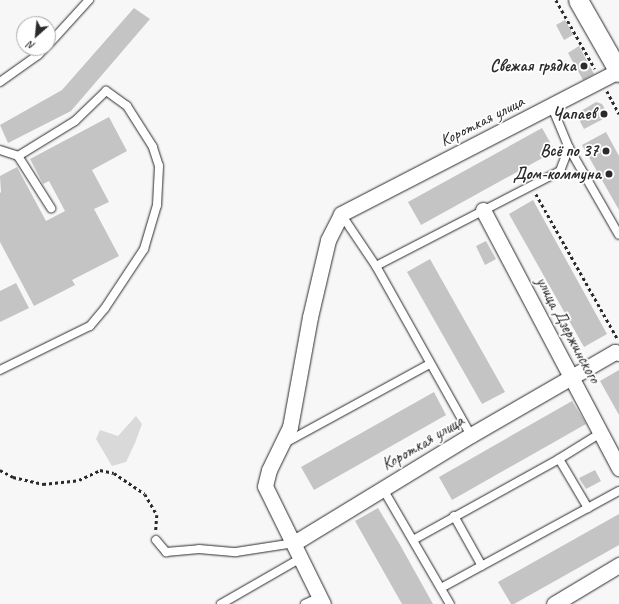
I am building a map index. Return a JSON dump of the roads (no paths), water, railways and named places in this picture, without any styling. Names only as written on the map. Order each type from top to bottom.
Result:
[{"type":"street","points":[[578,0],[619,72]]},
{"type":"street","name":"Короткая улица","points":[[341,214],[619,72]]},
{"type":"street","name":"улица Дзержинского","points":[[483,210],[573,378],[599,434],[619,468]]},
{"type":"street","points":[[322,600],[265,486],[269,470],[290,427],[310,317],[328,240],[341,214]]},
{"type":"street","name":"Короткая улица","points":[[294,542],[471,435],[573,378],[616,352],[619,353]]},
{"type":"street","points":[[554,604],[619,565]]},
{"type":"lane","points":[[56,36],[89,0]]},
{"type":"lane","points":[[0,82],[34,56]]},
{"type":"lane","points":[[0,370],[90,326],[105,308],[144,249],[158,205],[159,166],[153,147],[127,106],[106,91],[75,121],[18,156]]},
{"type":"lane","points":[[552,106],[569,148],[619,235]]},
{"type":"lane","points":[[376,266],[560,171],[569,148]]},
{"type":"lane","points":[[0,150],[18,156],[51,208]]},
{"type":"lane","points":[[341,214],[376,266],[471,435]]},
{"type":"lane","points":[[280,446],[430,364]]},
{"type":"lane","points":[[413,540],[559,459],[599,434]]},
{"type":"lane","points":[[559,459],[588,508]]},
{"type":"lane","points":[[383,489],[450,604]]},
{"type":"lane","points":[[441,588],[619,491]]},
{"type":"lane","points":[[454,516],[482,566]]},
{"type":"lane","points":[[156,540],[166,552],[199,549],[236,552],[294,542]]},
{"type":"lane","points":[[221,604],[301,558]]},
{"type":"lane","points":[[305,604],[322,600]]},
{"type":"place","name":"Свежая грядка","points":[[584,66]]},
{"type":"place","name":"Чапаев","points":[[604,114]]},
{"type":"place","name":"Всё по 37","points":[[606,151]]},
{"type":"place","name":"Дом-коммуна","points":[[609,174]]}]
